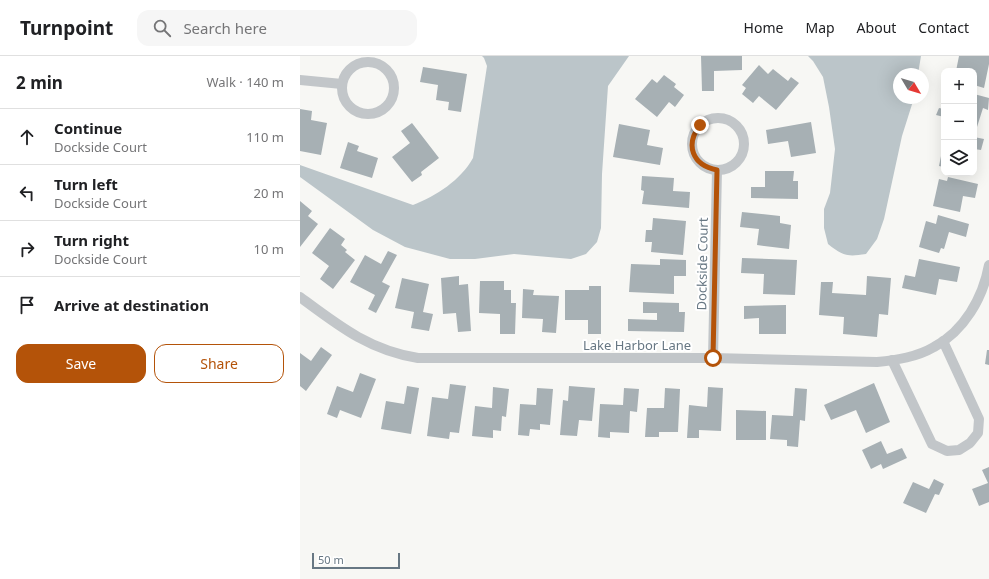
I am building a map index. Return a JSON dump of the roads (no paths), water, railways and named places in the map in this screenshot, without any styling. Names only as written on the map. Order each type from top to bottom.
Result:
[{"type":"street","points":[[364,62],[372,62],[380,64],[387,70],[392,77],[394,85],[390,101],[384,108],[367,114],[351,108],[345,101],[342,93],[342,84],[344,76],[352,66],[364,62]]},
{"type":"street","points":[[300,80],[342,84]]},
{"type":"street","points":[[716,118],[733,123],[739,129],[744,144],[738,160],[732,166],[717,170],[708,169],[701,164],[695,157],[692,149],[692,140],[700,125],[708,120],[716,118]]},
{"type":"street","name":"Dockside Court","points":[[713,358],[717,170]]},
{"type":"street","name":"Lake Harbor Lane","points":[[300,297],[339,327],[359,339],[378,348],[400,355],[418,358],[713,358],[877,362],[917,355],[934,348],[949,337],[972,309],[981,291],[989,265]]},
{"type":"street","points":[[892,360],[932,444],[947,451],[958,450],[970,443],[978,433],[979,418],[942,341]]}]
